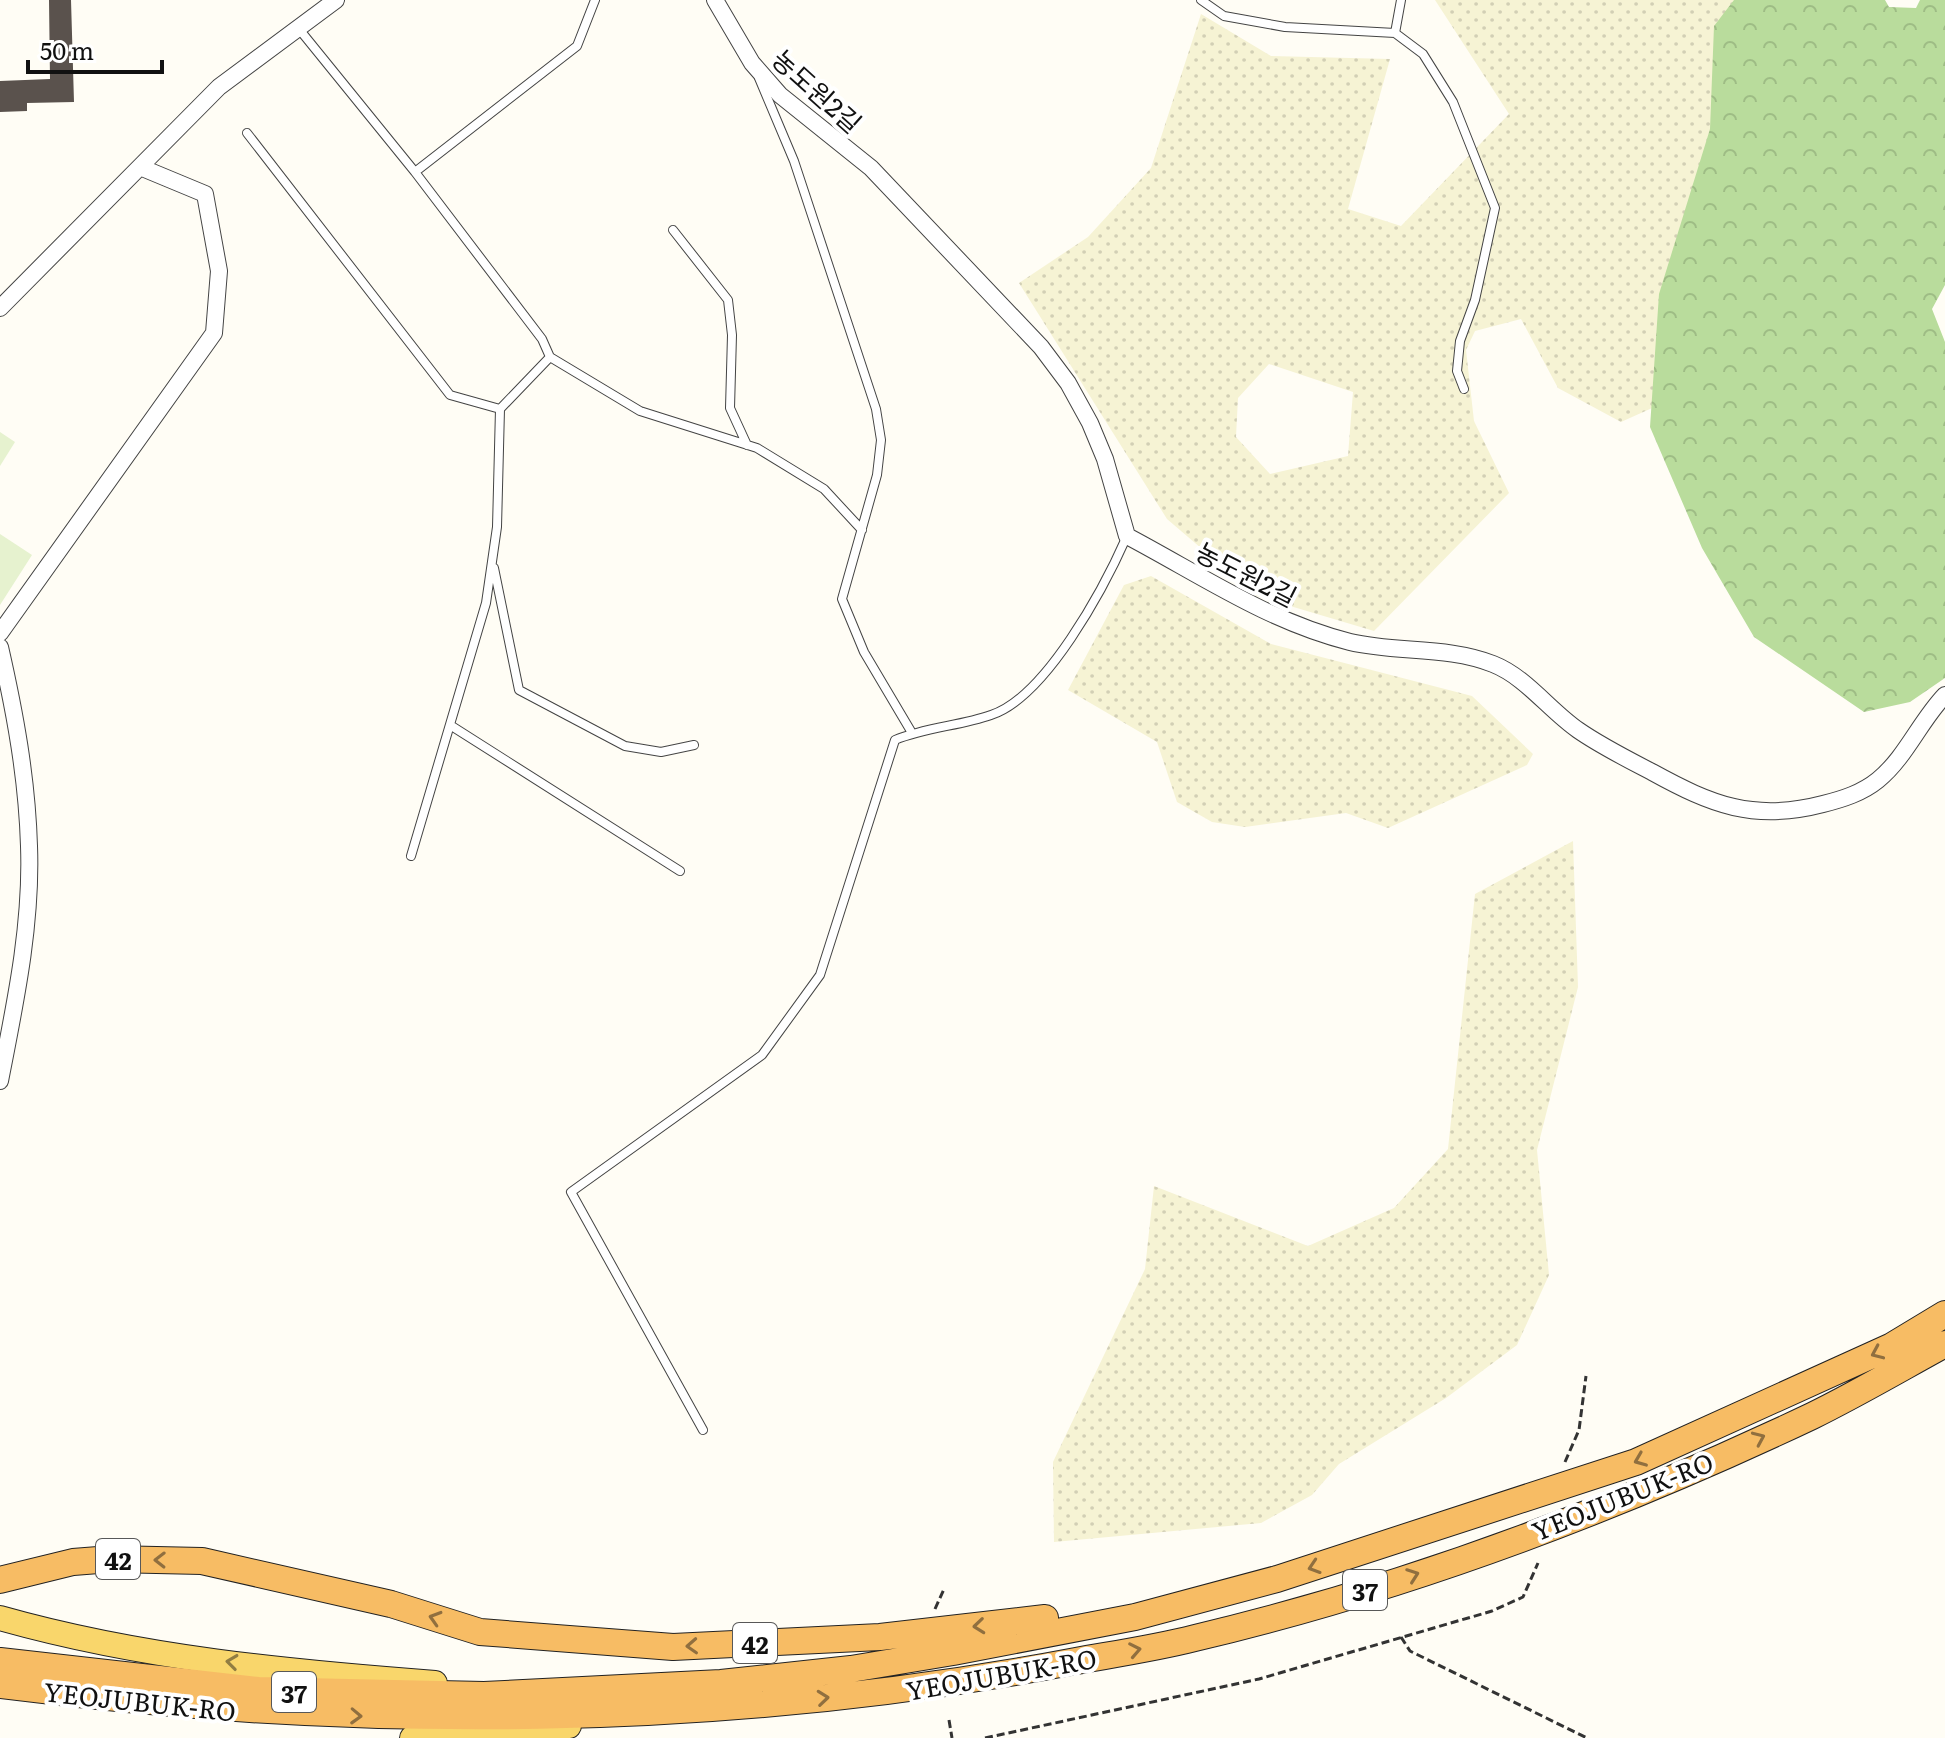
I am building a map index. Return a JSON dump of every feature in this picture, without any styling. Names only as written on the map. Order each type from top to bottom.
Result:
[{"type":"highway","name":"YEOJUBUK-RO","points":[[0,1661],[258,1690],[363,1695],[589,1692],[721,1683],[880,1664],[1135,1617],[1277,1579],[1636,1462],[1892,1346],[1945,1314]]},
{"type":"highway","name":"YEOJUBUK-RO","points":[[0,1685],[163,1704],[419,1718],[539,1717],[746,1706],[946,1686],[1179,1642],[1392,1583],[1593,1511],[1813,1415],[1945,1344]]},
{"type":"highway","name":"42","points":[[0,1580],[73,1562],[111,1559],[202,1561],[391,1604],[480,1632],[673,1647],[880,1637],[1015,1622],[1151,1603],[1277,1579]]},
{"type":"main road","points":[[0,1618],[66,1637],[169,1655],[356,1677],[589,1692]]},
{"type":"main road","points":[[412,1738],[621,1722],[746,1706]]},
{"type":"street","points":[[0,308],[219,87],[336,0]]},
{"type":"street","name":"농도원2길","points":[[715,0],[752,63],[780,95],[871,168],[1041,347],[1068,383],[1090,423],[1105,459],[1127,536],[1269,615],[1350,642],[1467,656],[1494,664],[1516,677],[1596,743],[1704,800],[1748,812],[1776,813],[1852,796],[1878,780],[1897,760],[1945,695]]},
{"type":"street","points":[[0,633],[214,333],[219,271],[205,194],[140,167]]},
{"type":"street","points":[[0,647],[20,739],[29,848],[22,969],[0,1081]]},
{"type":"lane","points":[[415,172],[577,46],[595,0]]},
{"type":"lane","points":[[1201,0],[1224,16],[1285,27],[1395,33],[1423,54],[1453,102],[1495,208],[1475,300],[1460,341],[1457,371],[1464,389]]},
{"type":"lane","points":[[1395,33],[1401,0]]},
{"type":"lane","points":[[298,28],[415,172],[542,339],[550,357],[640,411],[747,445],[824,489],[862,530]]},
{"type":"lane","points":[[752,63],[794,161],[876,409],[881,440],[877,475],[842,599],[864,652],[912,733]]},
{"type":"lane","points":[[247,133],[450,395],[500,409]]},
{"type":"lane","points":[[673,230],[728,300],[732,335],[730,408],[747,445]]},
{"type":"lane","points":[[411,856],[486,603],[497,527],[500,409],[550,357]]},
{"type":"lane","points":[[703,1430],[571,1192],[762,1055],[820,975],[895,740],[912,733],[992,715],[1020,701],[1052,665],[1106,584],[1127,536]]},
{"type":"lane","points":[[493,560],[519,690],[625,746],[661,752],[694,745]]},
{"type":"lane","points":[[450,725],[680,871]]},
{"type":"path","points":[[1562,1469],[1579,1430],[1586,1376]]},
{"type":"path","points":[[985,1738],[1259,1679],[1492,1611],[1523,1597],[1538,1563]]},
{"type":"path","points":[[931,1620],[944,1589]]},
{"type":"path","points":[[1401,1637],[1410,1651],[1587,1738]]},
{"type":"path","points":[[949,1720],[952,1738]]},
{"type":"shaded area","points":[[1435,0],[1760,0],[1710,382],[1621,422],[1558,388],[1521,319],[1475,331],[1466,350],[1474,421],[1509,493],[1374,631],[1257,596],[1167,519],[1019,283],[1088,237],[1151,168],[1201,14],[1271,56],[1390,59],[1348,209],[1401,226],[1509,114]],"holes":[[[1269,364],[1353,392],[1348,456],[1270,474],[1236,437],[1238,398]]]},
{"type":"shaded area","points":[[1151,576],[1271,644],[1472,696],[1533,754],[1527,765],[1388,828],[1346,813],[1245,827],[1212,822],[1177,802],[1157,742],[1068,690],[1124,585]]},
{"type":"shaded area","points":[[1573,841],[1578,987],[1537,1150],[1549,1275],[1517,1345],[1446,1398],[1339,1464],[1312,1495],[1261,1523],[1054,1542],[1053,1462],[1145,1269],[1154,1186],[1308,1246],[1394,1208],[1448,1149],[1475,894]]},
{"type":"green space","points":[[1734,0],[1885,0],[1889,7],[1916,8],[1920,0],[1945,0],[1945,285],[1932,309],[1945,342],[1945,678],[1910,702],[1864,712],[1754,637],[1702,548],[1650,427],[1659,294],[1710,129],[1714,26]]},
{"type":"green space","points":[[0,432],[15,442],[0,466]]},
{"type":"green space","points":[[0,534],[32,555],[0,605]]},
{"type":"building","points":[[49,0],[71,0],[74,102],[27,103],[27,111],[0,112],[0,81],[50,79]]}]
